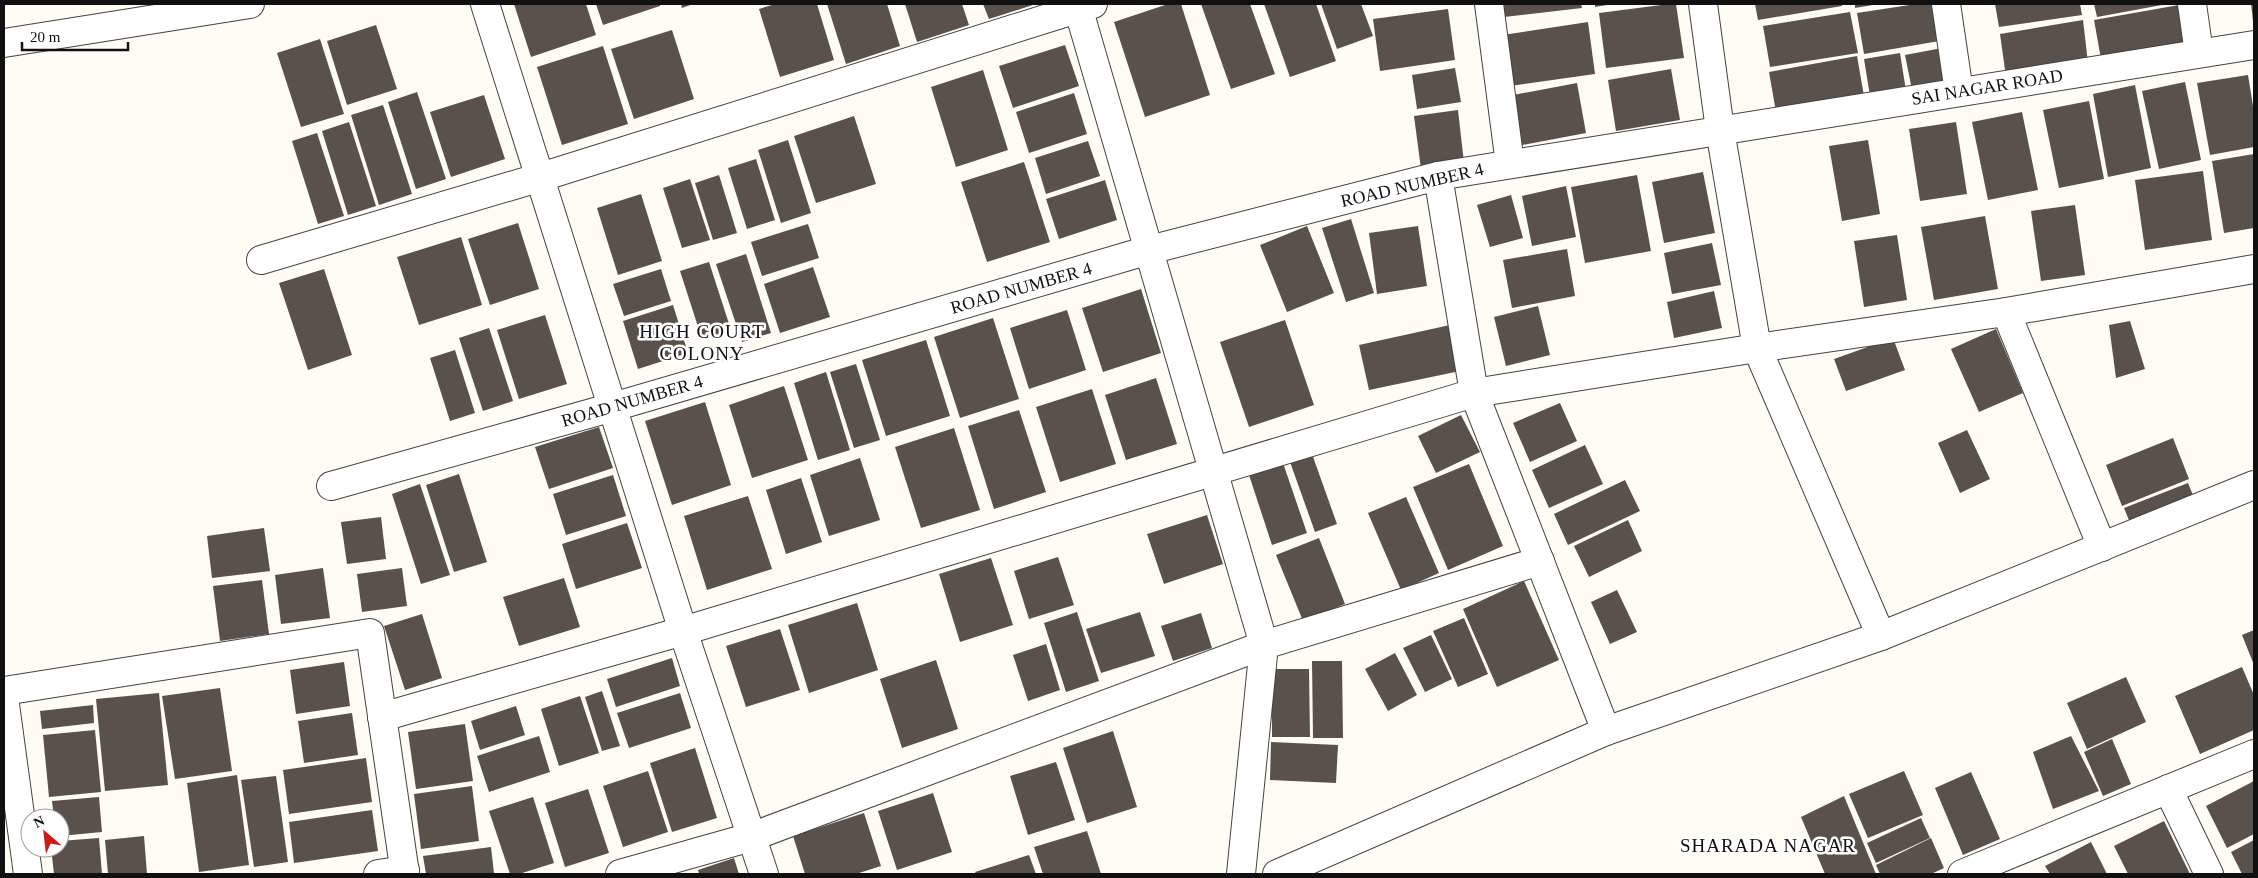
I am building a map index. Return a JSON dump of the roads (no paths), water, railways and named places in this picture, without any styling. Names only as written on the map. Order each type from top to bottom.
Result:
[{"type":"street","points":[[4,43],[250,4]]},
{"type":"street","points":[[485,4],[541,177],[682,631],[764,874]]},
{"type":"street","points":[[1490,4],[1510,164]]},
{"type":"street","points":[[1703,4],[1720,130],[1757,348],[1881,636]]},
{"type":"street","points":[[1946,4],[1960,92]]},
{"type":"street","points":[[2192,4],[2199,53]]},
{"type":"street","points":[[262,260],[541,177],[1082,5],[1149,250],[1264,645],[1241,874]]},
{"type":"street","name":"SAI NAGAR ROAD","points":[[1720,130],[2254,45]]},
{"type":"street","name":"ROAD NUMBER 4","points":[[331,486],[613,407],[1149,250],[1438,176],[1720,130]]},
{"type":"street","points":[[1438,176],[1474,393],[1606,731]]},
{"type":"street","points":[[382,718],[682,631],[1474,393],[1757,348],[2006,312],[2254,270]]},
{"type":"street","points":[[2006,312],[2102,547]]},
{"type":"street","points":[[1277,874],[1606,731],[1881,636],[2254,485]]},
{"type":"street","points":[[620,874],[751,837],[1264,645],[1540,561]]},
{"type":"street","points":[[4,691],[370,633],[405,872],[378,874]]},
{"type":"street","points":[[4,697],[28,874]]},
{"type":"street","points":[[1962,874],[2254,754]]},
{"type":"street","points":[[2168,789],[2209,874]]},
{"type":"district","name":"HIGH COURT COLONY","points":[[702,342]]},
{"type":"district","name":"SHARADA NAGAR","points":[[1768,845]]}]
